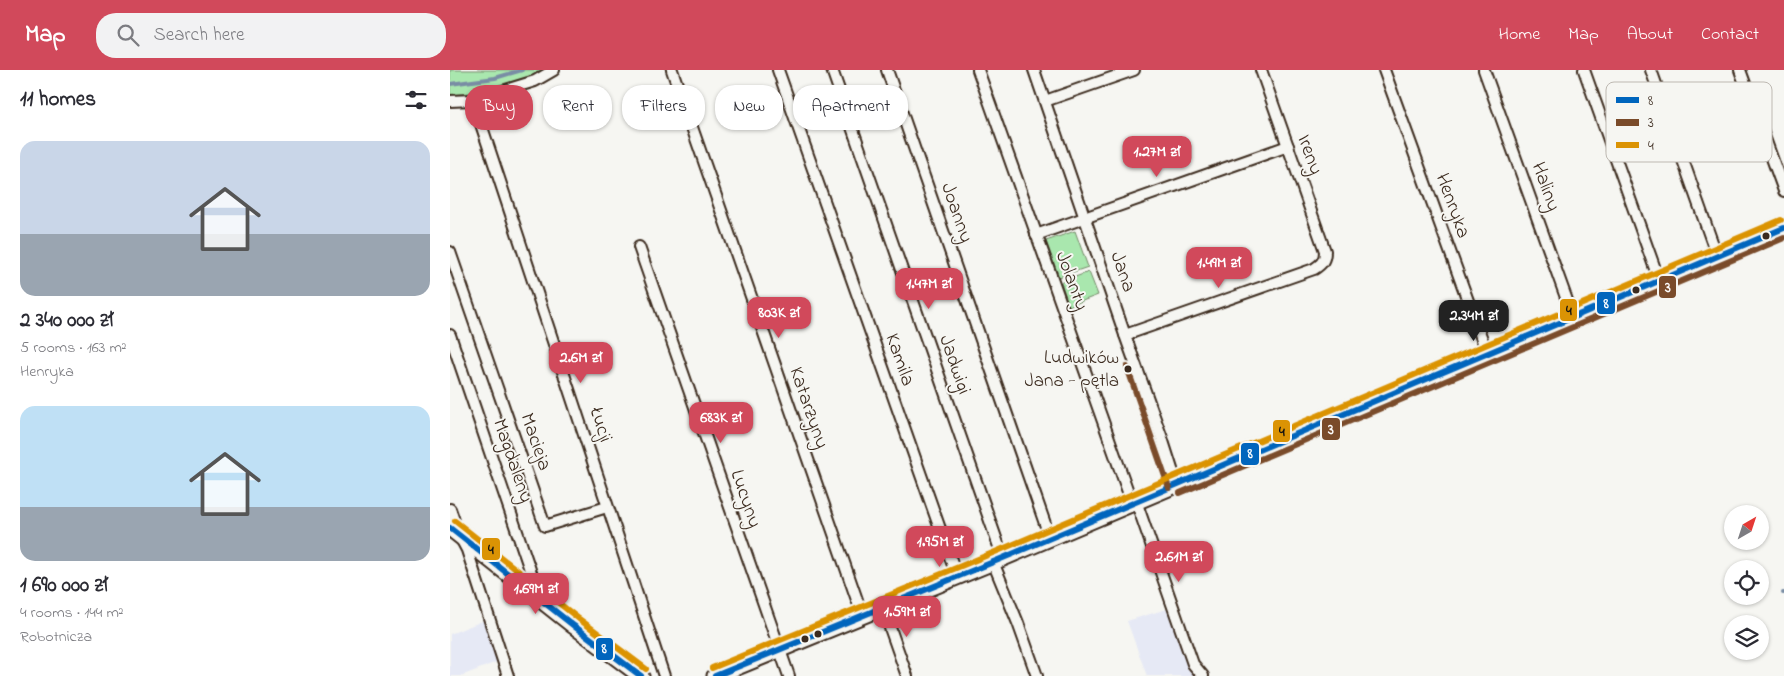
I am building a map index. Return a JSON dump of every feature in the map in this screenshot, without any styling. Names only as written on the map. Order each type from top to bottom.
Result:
[{"type":"street","points":[[522,85],[535,81],[554,70]]},
{"type":"street","name":"Katarzyny","points":[[672,70],[862,617]]},
{"type":"street","name":"Kamila","points":[[778,70],[957,577]]},
{"type":"street","name":"Jadwigi","points":[[832,70],[1037,676]]},
{"type":"street","name":"Joanny","points":[[888,70],[1050,538]]},
{"type":"street","name":"Jolanty","points":[[978,70],[1036,235],[1193,664],[1203,676]]},
{"type":"street","name":"Jana","points":[[1034,70],[1162,438],[1176,485]]},
{"type":"street","points":[[1045,101],[1134,70]]},
{"type":"street","name":"Ireny","points":[[1125,336],[1314,269],[1321,265],[1325,258],[1325,251],[1261,70]]},
{"type":"street","name":"Henryka","points":[[1384,70],[1487,353]]},
{"type":"street","name":"Haliny","points":[[1484,70],[1573,317]]},
{"type":"street","points":[[1584,70],[1606,132]]},
{"type":"street","points":[[1652,70],[1656,82]]},
{"type":"street","points":[[1740,70],[1744,82]]},
{"type":"street","points":[[450,101],[465,100]]},
{"type":"street","name":"Łucji","points":[[483,130],[664,676]]},
{"type":"street","points":[[1036,235],[1288,146]]},
{"type":"street","points":[[1772,157],[1784,190]]},
{"type":"street","points":[[1617,162],[1659,280]]},
{"type":"street","points":[[1685,162],[1718,256]]},
{"type":"street","points":[[715,676],[862,617],[1784,228]]},
{"type":"street","name":"Lucyny","points":[[639,247],[789,676]]},
{"type":"street","name":"Macieja","points":[[450,252],[545,526],[607,507]]},
{"type":"street","name":"Magdaleny","points":[[450,335],[540,599]]},
{"type":"street","points":[[450,509],[454,531],[467,550],[508,676]]},
{"type":"street","points":[[454,531],[641,676]]},
{"type":"street","points":[[883,608],[907,676]]},
{"type":"shaded area","points":[[1167,609],[1187,667],[1196,676],[1147,676],[1127,621]]},
{"type":"shaded area","points":[[485,620],[499,661],[461,676],[450,676],[450,634]]},
{"type":"green space","points":[[450,70],[549,70],[511,85],[465,85],[465,93],[450,95]]},
{"type":"green space","points":[[1075,231],[1088,267],[1059,277],[1046,241]]},
{"type":"green space","points":[[1089,272],[1098,295],[1069,306],[1061,282]]},
{"type":"waterway","points":[[450,84],[495,78],[522,70]]},
{"type":"transit line","name":"4","points":[[712,668],[1000,550],[1781,220]]},
{"type":"transit line","name":"8","points":[[715,676],[1003,558],[1784,228]]},
{"type":"transit line","name":"3","points":[[1180,493],[1784,238]]},
{"type":"transit line","name":"3","points":[[1127,367],[1169,488]]},
{"type":"transit line","name":"4","points":[[455,521],[579,619],[646,669]]},
{"type":"transit line","name":"8","points":[[450,528],[574,626],[641,676]]},
{"type":"place","name":"Ludwików Jana - pętla","points":[[1128,369]]}]
